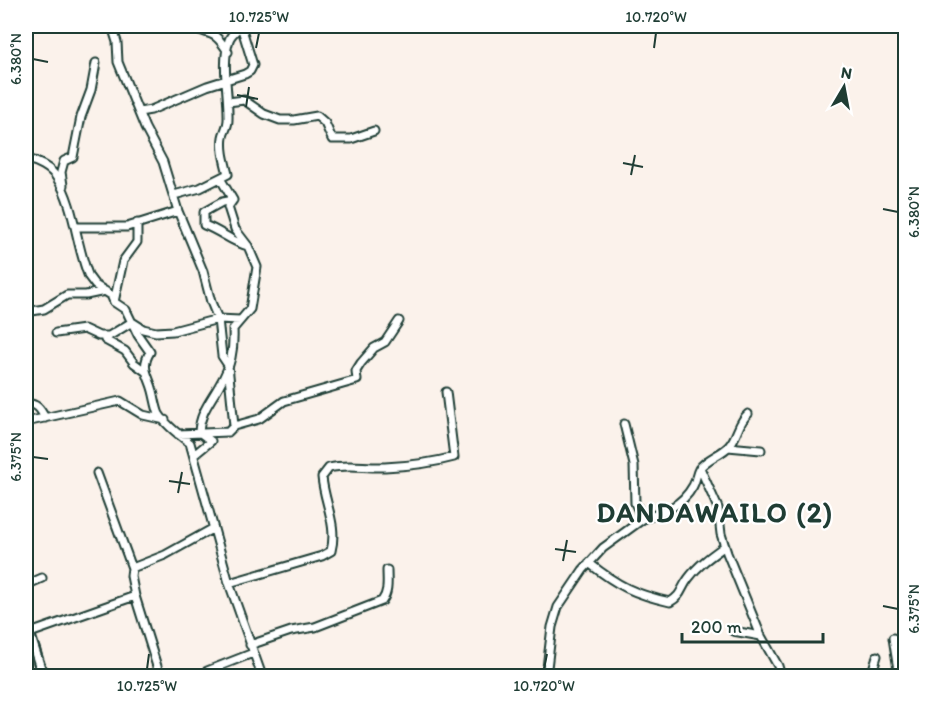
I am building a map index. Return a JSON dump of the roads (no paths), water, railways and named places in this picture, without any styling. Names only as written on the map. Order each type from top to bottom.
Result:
[{"type":"main road","points":[[26,623],[43,676]]},
{"type":"street","points":[[112,26],[117,42],[118,62],[162,162],[178,211],[203,271],[218,319],[222,356],[228,365],[234,426]]},
{"type":"street","points":[[190,26],[213,34],[220,39],[228,52]]},
{"type":"street","points":[[139,112],[151,110],[245,74],[250,70],[253,65],[241,26]]},
{"type":"street","points":[[174,195],[200,188],[228,174],[222,143],[228,125],[226,80],[228,52],[230,38],[241,26]]},
{"type":"street","points":[[64,194],[61,172],[64,161],[73,157],[96,63]]},
{"type":"street","points":[[228,102],[244,100],[264,114],[280,120],[317,116],[325,123],[332,139],[351,139],[374,131]]},
{"type":"street","points":[[26,159],[42,165],[56,176],[75,227],[89,277],[95,285],[111,295],[114,302],[126,310],[150,352],[146,358],[145,371],[153,389],[159,413],[178,434],[190,443],[212,530],[262,676]]},
{"type":"street","points":[[220,178],[233,200]]},
{"type":"street","points":[[199,432],[200,415],[220,384],[234,348],[232,329],[250,309],[257,267],[248,246],[235,229],[228,207],[233,200]]},
{"type":"street","points":[[233,200],[222,202],[204,212],[204,225],[216,228],[237,244],[248,246]]},
{"type":"street","points":[[75,227],[127,227],[178,211]]},
{"type":"street","points":[[114,302],[123,261],[137,242],[137,223]]},
{"type":"street","points":[[26,312],[44,309],[67,296],[105,291]]},
{"type":"street","points":[[132,322],[148,331],[165,332],[218,319],[240,320]]},
{"type":"street","points":[[178,434],[228,432],[234,426],[259,419],[284,401],[357,380],[356,371],[361,363],[374,348],[385,342],[399,321]]},
{"type":"street","points":[[56,333],[84,329],[104,336],[117,333],[132,322]]},
{"type":"street","points":[[104,336],[105,340],[125,351],[134,363],[145,371]]},
{"type":"street","points":[[229,583],[322,556],[331,551],[334,540],[332,519],[323,491],[322,477],[329,468],[344,464],[384,467],[454,457],[446,392]]},
{"type":"street","points":[[26,422],[120,401],[143,415],[165,420]]},
{"type":"street","points":[[26,403],[34,404],[45,418]]},
{"type":"street","points":[[546,676],[552,627],[558,607],[589,563],[603,548],[643,519],[667,512],[680,502],[693,487],[700,468],[728,447],[738,432],[742,419],[748,414]]},
{"type":"street","points":[[624,424],[634,465],[635,503],[643,519]]},
{"type":"street","points":[[194,455],[211,441],[199,432]]},
{"type":"street","points":[[728,447],[761,450]]},
{"type":"street","points":[[700,468],[718,508],[725,546],[761,636],[778,666],[780,676]]},
{"type":"street","points":[[97,474],[132,568],[131,576],[135,596],[160,676]]},
{"type":"street","points":[[132,568],[165,555],[212,530]]},
{"type":"street","points":[[589,563],[615,583],[645,596],[670,602],[679,597],[687,580],[703,561],[725,546]]},
{"type":"street","points":[[250,645],[291,631],[315,627],[382,601],[387,588],[387,570]]},
{"type":"street","points":[[26,585],[42,578]]},
{"type":"street","points":[[30,633],[135,596]]},
{"type":"street","points":[[734,631],[761,636]]},
{"type":"street","points":[[893,638],[899,676]]},
{"type":"street","points":[[207,676],[207,671],[253,653]]},
{"type":"street","points":[[871,676],[876,656]]},
{"type":"district","name":"DANDAWAILO (2)","points":[[715,512]]}]
